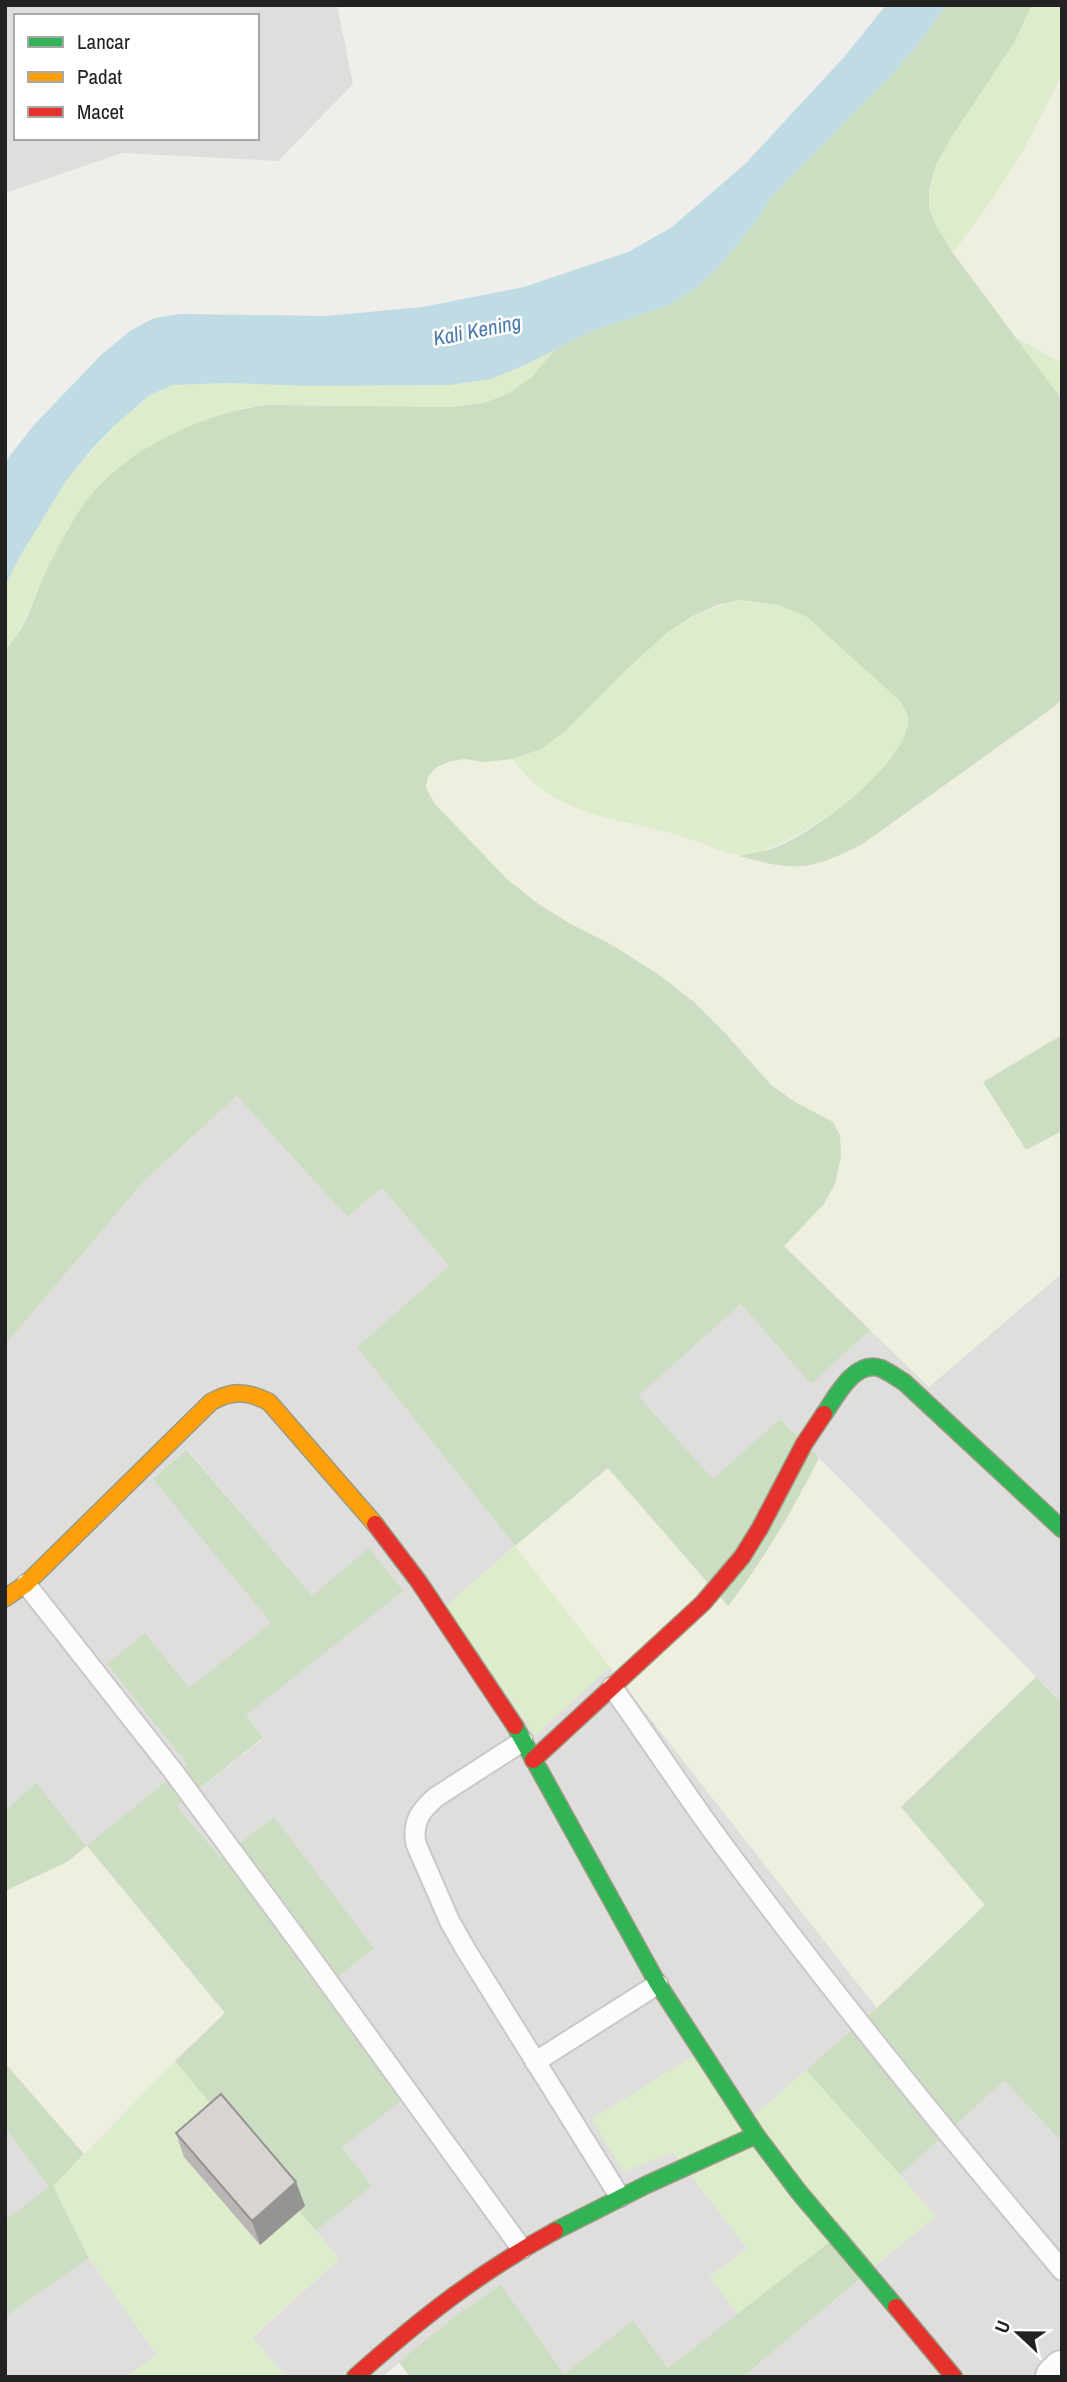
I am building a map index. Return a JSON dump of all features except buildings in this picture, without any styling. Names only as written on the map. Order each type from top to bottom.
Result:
[{"type":"street","points":[[533,1760],[703,1603],[742,1557],[804,1444],[844,1385],[855,1374],[867,1368],[880,1368],[904,1382],[1062,1530]]},
{"type":"street","points":[[5,1598],[26,1584],[211,1402],[227,1393],[242,1391],[269,1402],[374,1523],[468,1653],[523,1741],[658,1984],[756,2135],[798,2191],[954,2377]]},
{"type":"street","points":[[355,2377],[405,2332],[468,2283],[522,2249],[620,2197],[756,2135]]},
{"type":"street","points":[[1055,2377],[1062,2370]]},
{"type":"lane","points":[[26,1584],[181,1782],[522,2249]]},
{"type":"lane","points":[[612,1687],[712,1830],[786,1927],[967,2158],[1062,2270]]},
{"type":"lane","points":[[523,1741],[436,1797],[423,1808],[416,1819],[414,1832],[420,1857],[450,1922],[620,2197]]},
{"type":"lane","points":[[535,2062],[658,1984]]},
{"type":"shaded area","points":[[5,5],[337,5],[353,84],[278,161],[122,153],[5,193]]},
{"type":"shaded area","points":[[237,1096],[347,1217],[382,1188],[449,1266],[357,1347],[515,1546],[446,1606],[610,1667],[877,2008],[754,2116],[673,2152],[747,2248],[710,2277],[738,2314],[668,2368],[633,2322],[564,2374],[454,2317],[382,2377],[286,2377],[252,2338],[339,2259],[316,2231],[372,2186],[342,2147],[320,1989],[275,1818],[221,1858],[177,1806],[263,1739],[245,1715],[402,1591],[312,1597],[188,1450],[154,1479],[271,1623],[189,1689],[107,1664],[187,1764],[86,1846],[36,1782],[5,1811],[5,1345],[145,1180]]},
{"type":"shaded area","points":[[1061,1274],[1062,1703],[780,1419],[713,1480],[637,1396],[741,1304],[811,1383],[870,1330],[929,1386]]},
{"type":"shaded area","points":[[1004,2081],[1062,2142],[1062,2377],[743,2377],[935,2216],[900,2175]]},
{"type":"shaded area","points":[[5,2128],[49,2187],[5,2220]]},
{"type":"shaded area","points":[[89,2258],[157,2355],[126,2377],[5,2377],[5,2317]]},
{"type":"green space","points":[[946,5],[1032,5],[1015,41],[936,165],[929,190],[929,208],[936,226],[953,253],[1062,400],[1062,699],[864,843],[846,852],[816,864],[803,866],[775,865],[739,856],[771,849],[788,841],[853,797],[891,758],[903,740],[908,722],[901,702],[807,617],[778,605],[741,600],[717,605],[668,632],[565,731],[541,749],[512,759],[484,762],[464,759],[448,762],[437,767],[428,776],[426,787],[434,803],[507,879],[537,903],[658,974],[695,1003],[771,1085],[795,1102],[833,1122],[840,1135],[841,1157],[835,1184],[824,1204],[784,1246],[870,1330],[811,1384],[741,1304],[638,1396],[713,1479],[780,1419],[819,1458],[754,1571],[728,1606],[608,1468],[515,1546],[357,1347],[449,1266],[382,1188],[347,1217],[237,1096],[145,1180],[5,1345],[5,650],[25,622],[47,569],[84,503],[126,462],[170,435],[194,424],[265,405],[451,407],[484,403],[508,394],[532,377],[557,347],[589,332],[669,305],[696,288],[717,269],[753,225],[771,197],[892,74],[921,41]]},
{"type":"green space","points":[[1032,5],[1062,5],[1062,75],[1023,151],[953,253],[938,230],[930,211],[931,186],[937,165],[960,122],[1016,39]]},
{"type":"green space","points":[[1062,75],[1062,363],[1013,336],[953,253],[1023,151]]},
{"type":"green space","points":[[1013,336],[1062,363],[1062,400]]},
{"type":"green space","points":[[557,347],[532,377],[508,394],[484,403],[451,407],[265,405],[243,408],[111,475],[92,494],[72,522],[13,643],[5,650],[5,585],[20,556],[66,480],[114,426],[151,395],[173,385],[227,383],[308,386],[451,385],[491,379],[525,365]]},
{"type":"green space","points":[[741,600],[778,605],[807,617],[901,702],[908,716],[902,741],[888,763],[867,785],[815,825],[763,850],[737,855],[568,804],[529,778],[512,759],[541,749],[668,632],[703,612]]},
{"type":"green space","points":[[1062,699],[1062,1035],[983,1082],[1026,1150],[1062,1131],[1062,1273],[929,1387],[783,1246],[824,1204],[795,1102],[771,1085],[695,1003],[658,974],[537,903],[507,879],[434,803],[426,788],[428,776],[437,767],[448,762],[464,759],[484,762],[512,759],[525,777],[607,819],[670,833],[776,866],[803,867],[864,843]]},
{"type":"green space","points":[[1062,1035],[1062,1131],[1026,1150],[983,1082]]},
{"type":"green space","points":[[187,1450],[312,1596],[369,1548],[403,1591],[246,1715],[263,1738],[177,1806],[221,1858],[274,1817],[374,1948],[321,1990],[401,2101],[342,2147],[372,2186],[316,2231],[175,2061],[225,2013],[87,1846],[67,1862],[5,1891],[5,1811],[36,1782],[86,1846],[187,1764],[107,1664],[145,1633],[189,1688],[271,1623],[153,1479]]},
{"type":"green space","points":[[819,1458],[1036,1677],[901,1807],[985,1905],[877,2008],[515,1546],[608,1468],[728,1606],[772,1545]]},
{"type":"green space","points":[[515,1546],[610,1667],[535,1736],[446,1606]]},
{"type":"green space","points":[[1036,1677],[1062,1703],[1062,2142],[1004,2081],[900,2175],[806,2070],[877,2008],[985,1905],[901,1807]]},
{"type":"green space","points":[[86,1846],[225,2014],[84,2154],[5,2063],[5,1891],[67,1862]]},
{"type":"green space","points":[[709,2046],[754,2116],[806,2070],[936,2216],[875,2266],[845,2230],[738,2314],[710,2277],[747,2248],[673,2152],[624,2172],[592,2119]]},
{"type":"green space","points":[[175,2061],[339,2259],[252,2337],[286,2377],[126,2377],[157,2355],[89,2258],[53,2186]]},
{"type":"green space","points":[[5,2063],[84,2154],[53,2186],[89,2258],[5,2317],[5,2220],[49,2187],[5,2128]]},
{"type":"green space","points":[[845,2230],[875,2266],[743,2377],[410,2377],[399,2362],[454,2317],[501,2285],[564,2374],[633,2321],[668,2368]]},
{"type":"water","name":"Kali Kening","points":[[886,5],[946,5],[921,41],[892,74],[771,197],[753,225],[717,269],[696,288],[669,305],[589,332],[491,379],[451,385],[173,385],[150,395],[92,449],[66,481],[5,585],[5,462],[33,426],[101,355],[130,331],[154,318],[180,314],[326,316],[422,307],[524,287],[628,252],[672,227],[745,164],[845,56]]},
{"type":"traffic: fast","points":[[824,1414],[854,1375],[871,1367],[883,1369],[904,1382],[1062,1529]]},
{"type":"traffic: fast","points":[[515,1726],[658,1984],[756,2135],[798,2191],[896,2307]]},
{"type":"traffic: fast","points":[[555,2231],[646,2185],[756,2135]]},
{"type":"traffic: slow","points":[[5,1598],[26,1584],[211,1402],[226,1395],[247,1394],[269,1402],[375,1524]]},
{"type":"traffic: jam","points":[[533,1760],[703,1603],[742,1557],[804,1444],[824,1414]]},
{"type":"traffic: jam","points":[[375,1524],[419,1582],[515,1726]]},
{"type":"traffic: jam","points":[[355,2377],[450,2298],[500,2263],[555,2231]]},
{"type":"traffic: jam","points":[[896,2307],[954,2377]]}]
